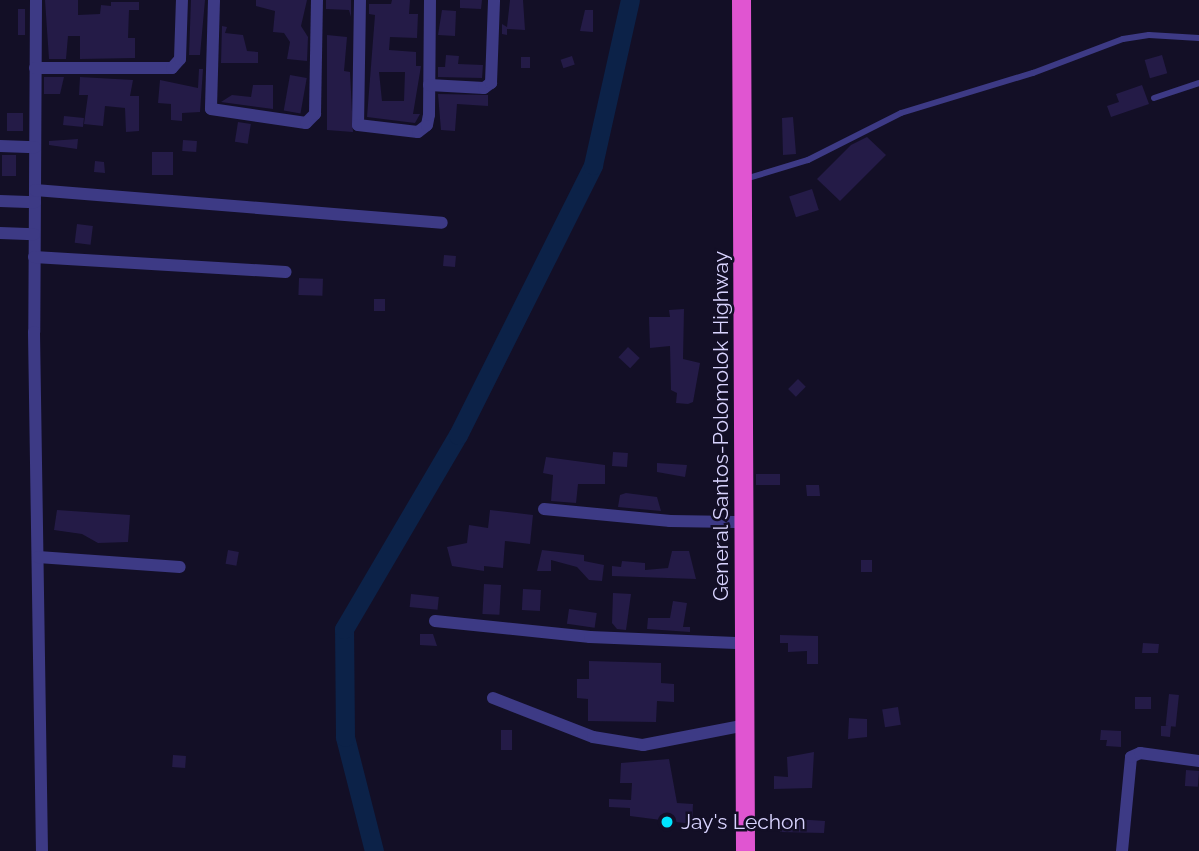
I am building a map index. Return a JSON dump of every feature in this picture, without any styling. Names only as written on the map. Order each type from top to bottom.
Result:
[{"type":"highway","points":[[731,0],[736,851]]},
{"type":"highway","name":"General Santos-Polomolok Highway","points":[[741,0],[745,851]]},
{"type":"street","points":[[36,0],[34,257],[42,851]]},
{"type":"street","points":[[35,68],[172,68],[180,60],[182,0]]},
{"type":"street","points":[[214,0],[211,109],[306,123],[315,114],[317,0]]},
{"type":"street","points":[[360,0],[359,126],[420,131],[429,115],[430,0]]},
{"type":"street","points":[[429,85],[484,88],[491,83],[494,0]]},
{"type":"street","points":[[0,146],[35,147]]},
{"type":"street","points":[[0,201],[35,196],[442,223]]},
{"type":"street","points":[[0,233],[34,234]]},
{"type":"street","points":[[34,257],[286,272]]},
{"type":"street","points":[[544,509],[670,521],[735,522]]},
{"type":"street","points":[[38,557],[180,567]]},
{"type":"street","points":[[435,621],[590,637],[736,643]]},
{"type":"street","points":[[493,698],[593,737],[643,745],[736,727]]},
{"type":"street","points":[[1122,851],[1131,757],[1140,753],[1199,761]]},
{"type":"lane","points":[[742,180],[808,160],[901,113],[1034,73],[1123,39],[1149,35],[1199,38]]},
{"type":"lane","points":[[1154,98],[1199,83]]},
{"type":"building","points":[[45,0],[78,0],[78,15],[100,14],[101,5],[111,6],[111,2],[139,2],[139,10],[129,10],[128,38],[135,38],[135,58],[80,59],[80,36],[68,36],[66,59],[49,59]]},
{"type":"building","points":[[191,0],[205,0],[200,55],[189,55]]},
{"type":"building","points":[[256,0],[307,0],[301,26],[308,37],[307,61],[287,59],[290,42],[284,33],[273,32],[275,11],[256,6]]},
{"type":"building","points":[[326,0],[351,0],[351,17],[349,10],[326,9]]},
{"type":"building","points":[[392,0],[410,0],[409,14],[418,14],[417,38],[390,37],[389,50],[416,52],[416,66],[421,66],[413,114],[420,114],[415,123],[367,117],[375,15],[369,14],[369,4],[391,4]],"holes":[[[379,72],[405,72],[404,101],[382,101]]]},
{"type":"building","points":[[460,0],[482,0],[481,9],[460,8]]},
{"type":"building","points":[[510,0],[523,0],[525,30],[507,29],[507,35],[502,34],[502,24],[507,27]]},
{"type":"building","points":[[18,9],[25,9],[25,35],[18,35]]},
{"type":"building","points":[[442,10],[456,11],[455,36],[438,35]]},
{"type":"building","points":[[585,10],[593,10],[593,32],[580,31]]},
{"type":"building","points":[[222,26],[227,27],[225,33],[243,35],[247,51],[258,52],[258,63],[221,63]]},
{"type":"building","points":[[327,35],[347,37],[344,71],[350,72],[353,132],[327,130]]},
{"type":"building","points":[[446,55],[459,56],[458,64],[483,65],[482,78],[438,77],[438,67],[445,67]]},
{"type":"building","points":[[1162,55],[1167,73],[1150,78],[1145,60]]},
{"type":"building","points":[[572,56],[575,65],[563,68],[561,60]]},
{"type":"building","points":[[521,57],[530,57],[530,68],[521,68]]},
{"type":"building","points":[[199,69],[203,69],[200,112],[182,113],[182,121],[171,120],[171,104],[158,103],[160,80],[198,88]]},
{"type":"building","points":[[290,75],[307,78],[300,113],[284,110]]},
{"type":"building","points":[[44,77],[64,77],[60,94],[44,94]]},
{"type":"building","points":[[80,77],[133,80],[130,96],[139,96],[139,131],[126,132],[125,108],[105,106],[103,126],[84,124],[88,95],[79,95]]},
{"type":"building","points":[[253,85],[273,85],[273,109],[221,102],[232,95],[251,97]]},
{"type":"building","points":[[1142,85],[1149,104],[1111,117],[1107,106],[1119,102],[1116,94]]},
{"type":"building","points":[[438,94],[488,95],[488,106],[457,104],[455,131],[441,130]]},
{"type":"building","points":[[7,113],[23,113],[23,131],[7,131]]},
{"type":"building","points":[[64,116],[84,118],[83,127],[63,125]]},
{"type":"building","points":[[793,117],[796,154],[783,155],[782,118]]},
{"type":"building","points":[[238,122],[251,124],[248,144],[235,142]]},
{"type":"building","points":[[867,137],[886,155],[840,201],[817,179],[851,145]]},
{"type":"building","points":[[78,139],[77,149],[49,145],[49,141]]},
{"type":"building","points":[[183,140],[197,141],[196,152],[182,151]]},
{"type":"building","points":[[152,152],[173,152],[173,175],[152,175]]},
{"type":"building","points":[[2,155],[16,155],[16,176],[2,176]]},
{"type":"building","points":[[95,161],[104,162],[105,173],[94,172]]},
{"type":"building","points":[[812,189],[819,210],[796,217],[789,196]]},
{"type":"building","points":[[77,224],[93,226],[91,245],[75,243]]},
{"type":"building","points":[[444,255],[456,256],[455,267],[443,266]]},
{"type":"building","points":[[299,278],[323,279],[322,296],[298,295]]},
{"type":"building","points":[[374,299],[385,299],[385,311],[374,311]]},
{"type":"building","points":[[684,309],[683,359],[700,363],[693,402],[688,404],[676,403],[677,393],[671,390],[670,346],[650,348],[649,317],[670,317],[669,310]]},
{"type":"building","points":[[628,347],[640,358],[630,368],[618,357]]},
{"type":"building","points":[[798,379],[806,387],[796,397],[788,389]]},
{"type":"building","points":[[613,452],[628,453],[627,467],[612,466]]},
{"type":"building","points":[[546,457],[605,465],[605,484],[578,484],[576,503],[551,501],[553,475],[543,473]]},
{"type":"building","points":[[657,463],[687,465],[685,477],[657,472]]},
{"type":"building","points":[[756,474],[780,474],[780,485],[756,485]]},
{"type":"building","points":[[806,485],[819,485],[820,496],[807,496]]},
{"type":"building","points":[[626,493],[657,497],[661,511],[618,507],[620,495]]},
{"type":"building","points":[[57,510],[130,515],[128,542],[98,543],[82,534],[54,530]]},
{"type":"building","points":[[490,510],[533,515],[530,544],[505,541],[503,568],[484,566],[484,571],[452,566],[447,547],[467,543],[469,525],[488,528]]},
{"type":"building","points":[[228,550],[239,552],[236,566],[226,564]]},
{"type":"building","points":[[542,550],[584,555],[584,561],[604,565],[602,581],[589,580],[577,567],[551,560],[551,571],[537,571]]},
{"type":"building","points":[[672,551],[689,551],[696,579],[612,576],[612,566],[621,567],[622,561],[645,563],[645,570],[668,568]]},
{"type":"building","points":[[861,560],[872,560],[872,572],[861,572]]},
{"type":"building","points":[[484,584],[501,585],[499,615],[482,614]]},
{"type":"building","points":[[523,589],[541,590],[540,611],[522,610]]},
{"type":"building","points":[[613,593],[631,594],[626,630],[617,629],[612,623]]},
{"type":"building","points":[[411,594],[439,597],[437,610],[410,607]]},
{"type":"building","points":[[673,601],[687,603],[683,627],[690,627],[690,632],[647,629],[648,618],[670,618]]},
{"type":"building","points":[[569,609],[597,613],[595,628],[567,624]]},
{"type":"building","points":[[420,634],[433,634],[437,646],[420,645]]},
{"type":"building","points":[[780,635],[818,636],[818,664],[807,664],[807,651],[788,652],[788,643],[780,643]]},
{"type":"building","points":[[1143,643],[1159,644],[1158,653],[1142,653]]},
{"type":"building","points":[[589,661],[661,663],[661,683],[674,684],[674,702],[657,701],[656,722],[588,721],[588,699],[577,698],[577,679],[589,679]]},
{"type":"building","points":[[1169,694],[1179,695],[1176,727],[1166,726]]},
{"type":"building","points":[[1135,697],[1151,697],[1151,709],[1135,709]]},
{"type":"building","points":[[898,707],[901,725],[885,727],[882,710]]},
{"type":"building","points":[[849,718],[867,719],[867,737],[848,739]]},
{"type":"building","points":[[1161,726],[1171,726],[1170,737],[1161,736]]},
{"type":"building","points":[[501,730],[512,730],[512,750],[501,750]]},
{"type":"building","points":[[1101,730],[1121,731],[1121,747],[1106,746],[1107,740],[1100,740]]},
{"type":"building","points":[[814,752],[812,788],[774,789],[774,776],[788,777],[787,757]]},
{"type":"building","points":[[173,755],[186,756],[185,768],[172,767]]},
{"type":"building","points":[[669,759],[677,803],[693,804],[692,824],[630,816],[630,808],[609,807],[609,799],[631,800],[632,783],[620,783],[621,763]]},
{"type":"building","points":[[1186,770],[1199,771],[1198,787],[1185,786]]},
{"type":"building","points":[[780,818],[825,821],[824,833],[780,832]]},
{"type":"waterway","points":[[374,851],[345,737],[344,629],[458,435],[593,165],[630,0]]},
{"type":"place","name":"Jay's Lechon","points":[[667,822]]}]
